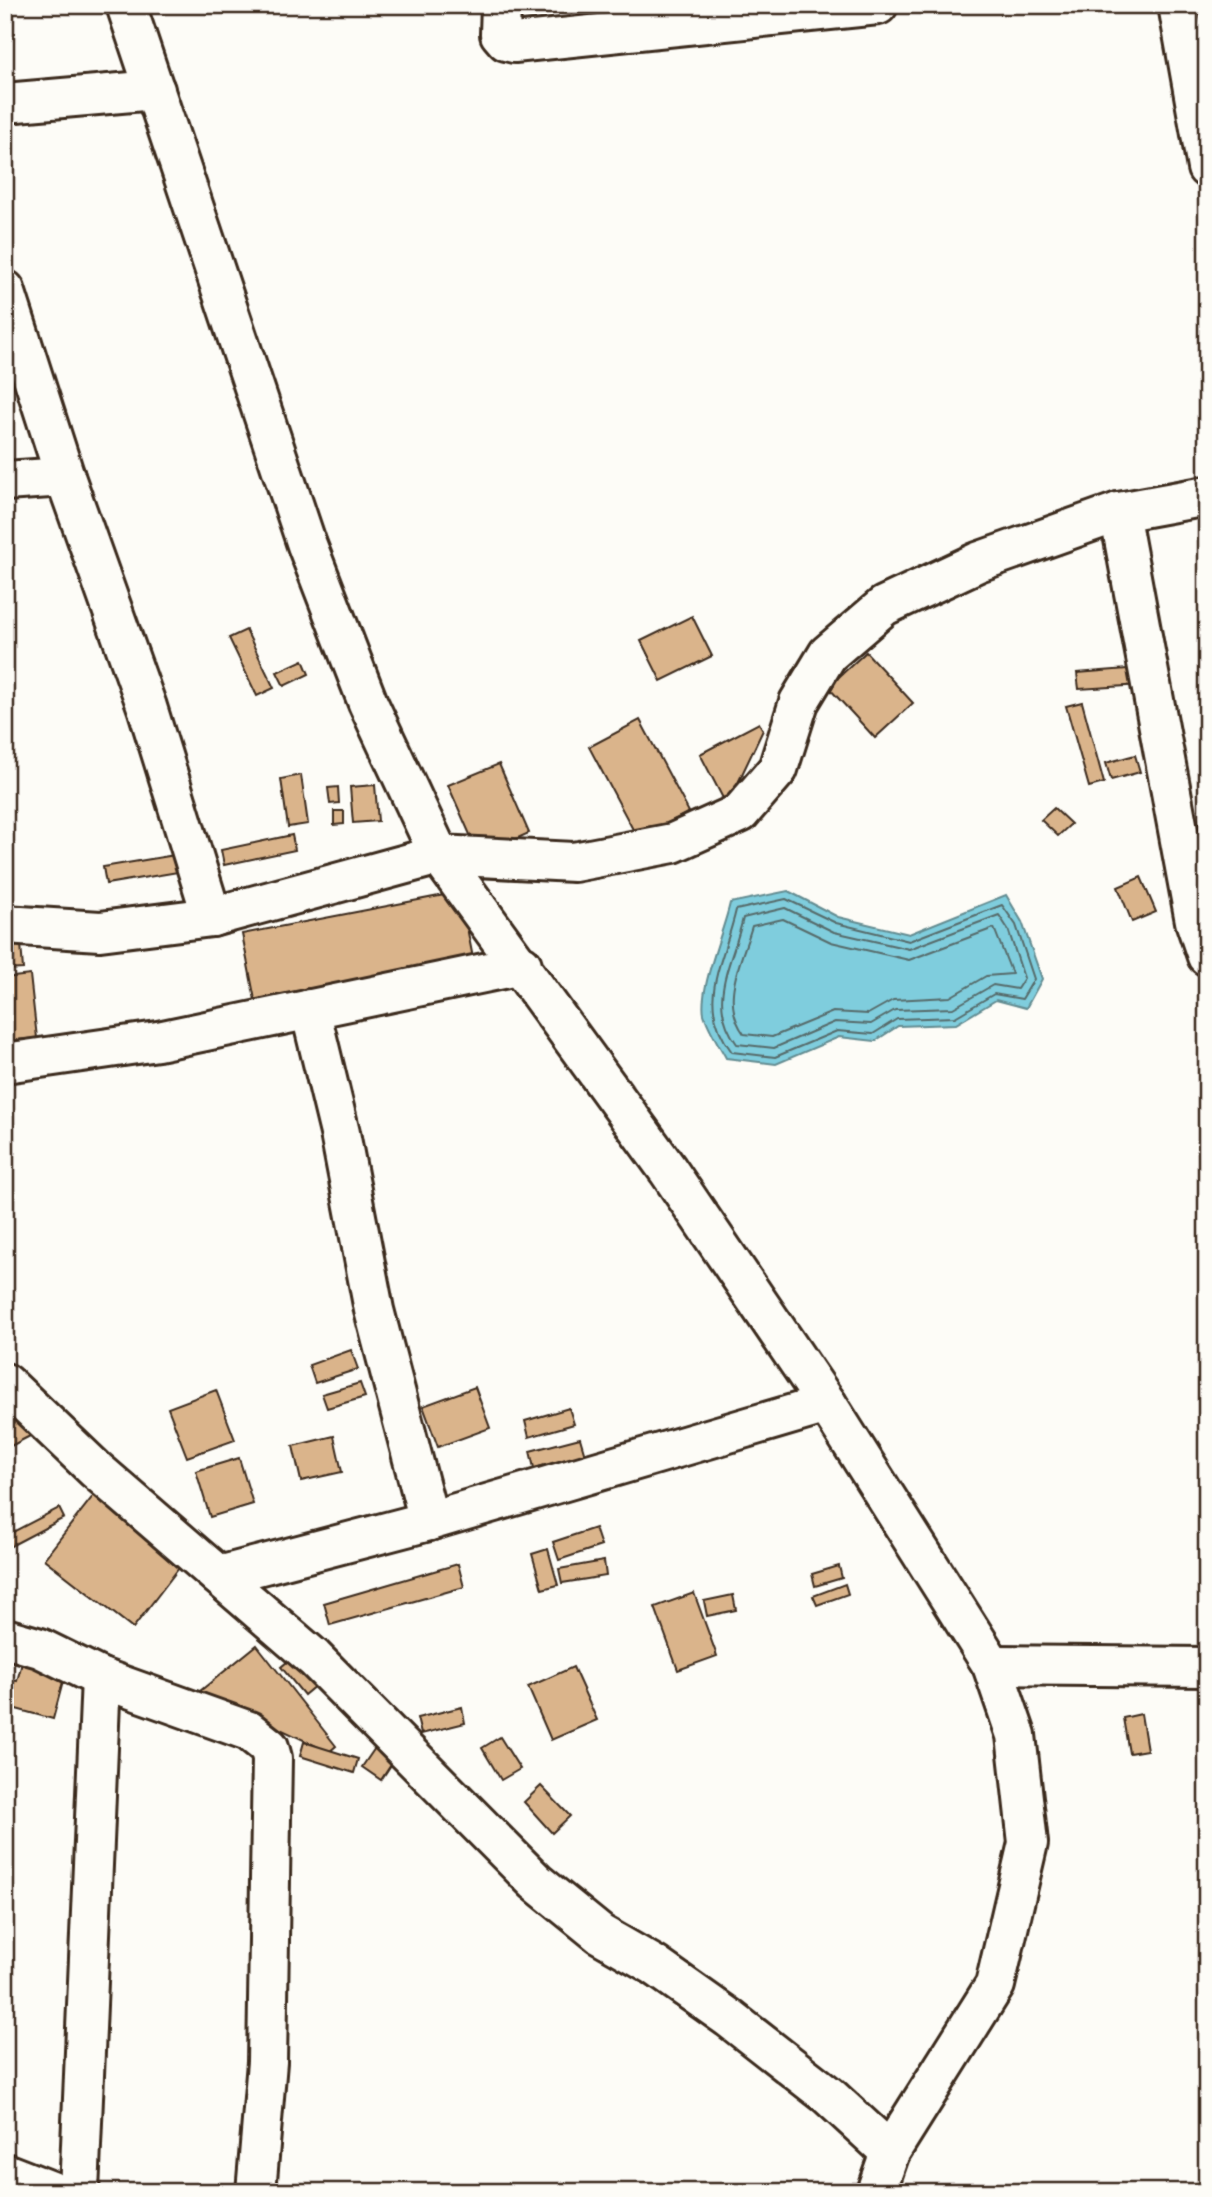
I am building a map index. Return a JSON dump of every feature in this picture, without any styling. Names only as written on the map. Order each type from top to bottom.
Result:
[{"type":"street","points":[[126,5],[307,545],[368,703],[439,855],[522,965],[668,1170],[827,1404],[992,1665],[1016,1735],[1028,1843],[995,1985],[890,2152],[877,2192]]},
{"type":"street","points":[[500,5],[500,34],[506,41],[514,43],[878,5]]},
{"type":"street","points":[[1178,5],[1207,168]]},
{"type":"street","points":[[5,103],[155,90]]},
{"type":"street","points":[[5,290],[65,478],[148,706],[212,917]]},
{"type":"street","points":[[5,481],[65,478]]},
{"type":"street","points":[[5,925],[100,931],[212,917],[439,855],[574,862],[673,843],[740,813],[778,769],[799,702],[828,654],[884,606],[978,562],[1119,512],[1207,496]]},
{"type":"street","points":[[1119,512],[1195,920],[1207,956]]},
{"type":"street","points":[[5,1063],[158,1041],[522,965]]},
{"type":"street","points":[[310,1009],[340,1133],[374,1310],[429,1521]]},
{"type":"street","points":[[5,1383],[95,1469],[314,1658],[536,1882],[600,1934],[654,1965],[729,2018],[829,2096],[890,2152]]},
{"type":"street","points":[[219,1576],[429,1521],[827,1404]]},
{"type":"street","points":[[5,1638],[40,1648],[101,1678],[249,1731],[269,1747],[272,1758],[267,2062],[256,2192]]},
{"type":"street","points":[[992,1665],[1207,1667]]},
{"type":"street","points":[[79,2192],[101,1678]]},
{"type":"street","points":[[5,2173],[54,2192]]},
{"type":"water","points":[[788,891],[838,917],[909,934],[1006,895],[1022,922],[1042,979],[1026,1008],[996,1000],[956,1024],[898,1026],[875,1041],[839,1037],[776,1064],[726,1058],[711,1031],[703,1003],[708,975],[730,903]]},
{"type":"building","points":[[692,616],[712,656],[661,681],[641,641]]},
{"type":"building","points":[[246,630],[274,688],[257,696],[229,638]]},
{"type":"building","points":[[866,652],[913,703],[875,738],[828,687]]},
{"type":"building","points":[[303,660],[309,674],[284,686],[277,672]]},
{"type":"building","points":[[1140,668],[1142,685],[1079,689],[1077,673]]},
{"type":"building","points":[[1082,702],[1104,783],[1089,787],[1066,706]]},
{"type":"building","points":[[640,720],[689,812],[638,839],[589,747]]},
{"type":"building","points":[[759,723],[763,730],[727,806],[700,754]]},
{"type":"building","points":[[1135,755],[1140,772],[1111,780],[1106,763]]},
{"type":"building","points":[[499,764],[529,833],[479,855],[448,785]]},
{"type":"building","points":[[301,775],[308,824],[288,827],[281,779]]},
{"type":"building","points":[[375,785],[378,821],[353,823],[350,787]]},
{"type":"building","points":[[338,787],[339,803],[330,804],[328,788]]},
{"type":"building","points":[[1054,808],[1071,824],[1058,836],[1041,820]]},
{"type":"building","points":[[334,811],[344,811],[344,824],[334,825]]},
{"type":"building","points":[[292,835],[295,850],[224,865],[221,850]]},
{"type":"building","points":[[175,855],[178,872],[106,884],[103,867]]},
{"type":"building","points":[[1141,877],[1156,912],[1132,922],[1118,887]]},
{"type":"building","points":[[460,892],[473,958],[255,1000],[242,934]]},
{"type":"building","points":[[21,944],[23,969],[5,970],[5,945]]},
{"type":"building","points":[[30,975],[37,1038],[5,1041],[5,978]]},
{"type":"building","points":[[351,1350],[358,1369],[315,1383],[309,1365]]},
{"type":"building","points":[[360,1383],[365,1397],[327,1408],[322,1394]]},
{"type":"building","points":[[475,1387],[490,1428],[438,1447],[423,1406]]},
{"type":"building","points":[[5,1390],[32,1435],[5,1449]]},
{"type":"building","points":[[216,1390],[235,1440],[187,1457],[168,1408]]},
{"type":"building","points":[[569,1408],[574,1424],[529,1437],[525,1421]]},
{"type":"building","points":[[334,1436],[342,1472],[301,1481],[293,1446]]},
{"type":"building","points":[[580,1438],[585,1455],[534,1468],[530,1451]]},
{"type":"building","points":[[239,1458],[253,1504],[210,1517],[196,1471]]},
{"type":"building","points":[[94,1495],[182,1564],[133,1628],[44,1559]]},
{"type":"building","points":[[59,1508],[64,1518],[5,1549],[5,1536]]},
{"type":"building","points":[[595,1528],[601,1546],[559,1560],[553,1542]]},
{"type":"building","points":[[548,1549],[558,1585],[542,1589],[532,1554]]},
{"type":"building","points":[[604,1561],[606,1576],[562,1583],[559,1569]]},
{"type":"building","points":[[458,1564],[464,1587],[330,1625],[324,1603]]},
{"type":"building","points":[[839,1566],[842,1578],[815,1586],[812,1574]]},
{"type":"building","points":[[845,1584],[848,1594],[817,1605],[813,1596]]},
{"type":"building","points":[[694,1593],[717,1656],[678,1670],[655,1607]]},
{"type":"building","points":[[733,1595],[736,1610],[707,1616],[704,1601]]},
{"type":"building","points":[[257,1645],[336,1746],[329,1752],[200,1691]]},
{"type":"building","points":[[25,1652],[68,1663],[53,1719],[5,1706],[5,1678],[17,1681]]},
{"type":"building","points":[[293,1657],[316,1685],[304,1695],[281,1667]]},
{"type":"building","points":[[573,1667],[597,1720],[551,1740],[528,1687]]},
{"type":"building","points":[[462,1707],[465,1723],[421,1734],[417,1718]]},
{"type":"building","points":[[1141,1714],[1147,1750],[1129,1753],[1123,1718]]},
{"type":"building","points":[[500,1737],[520,1769],[501,1780],[482,1748]]},
{"type":"building","points":[[304,1742],[358,1759],[354,1773],[300,1756]]},
{"type":"building","points":[[379,1742],[398,1754],[381,1780],[362,1767]]},
{"type":"building","points":[[541,1786],[570,1816],[552,1833],[524,1802]]}]
